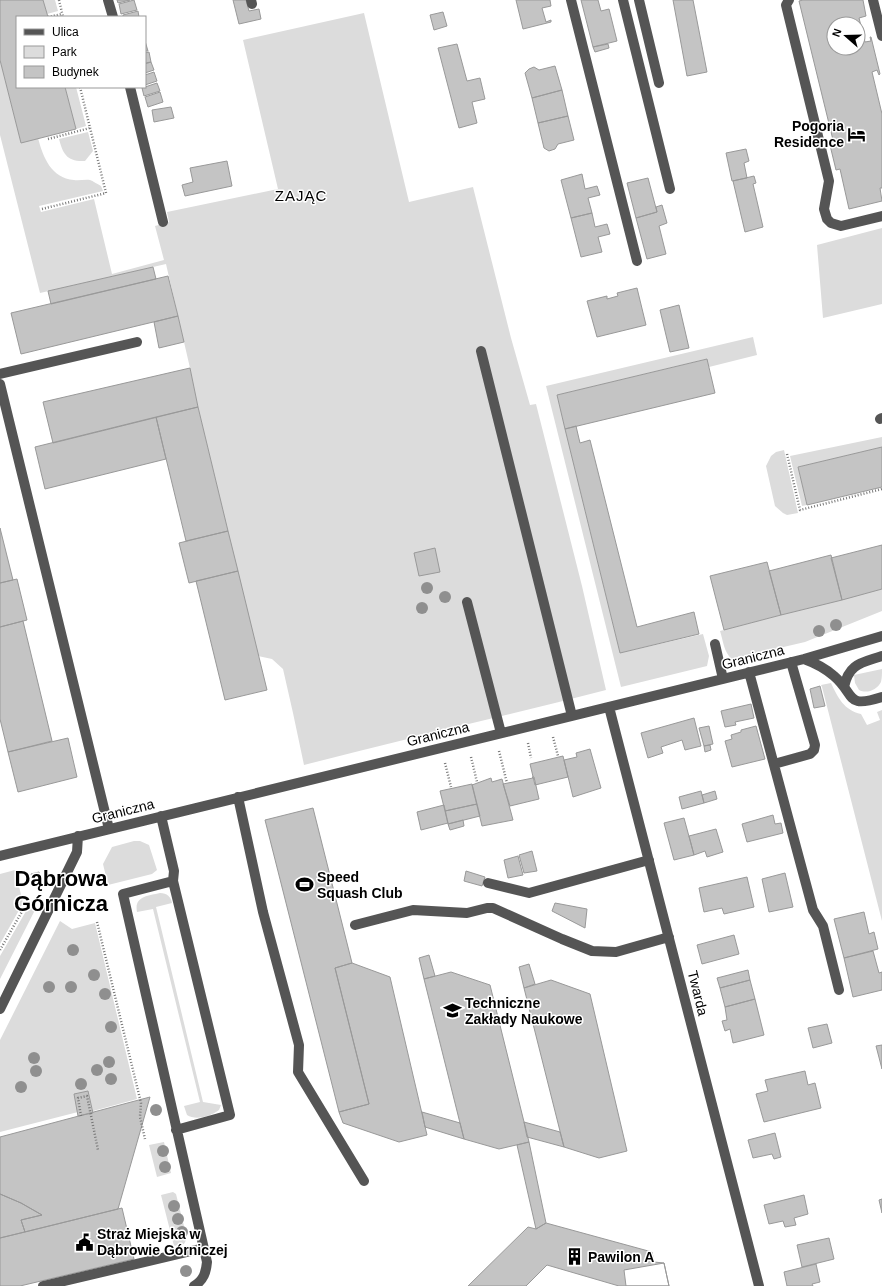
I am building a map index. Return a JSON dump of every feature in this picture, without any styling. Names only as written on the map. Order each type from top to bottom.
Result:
[{"type":"street","points":[[108,0],[113,16]]},
{"type":"street","points":[[571,0],[638,261]]},
{"type":"street","points":[[623,0],[670,190]]},
{"type":"street","points":[[639,0],[659,83]]},
{"type":"street","points":[[789,0],[786,5],[829,181],[824,209],[827,219],[835,226],[841,226],[882,216]]},
{"type":"street","points":[[873,0],[882,36]]},
{"type":"street","points":[[130,88],[163,222]]},
{"type":"street","points":[[0,374],[137,342]]},
{"type":"street","points":[[481,351],[572,716]]},
{"type":"street","points":[[0,384],[109,829]]},
{"type":"street","points":[[467,602],[501,733]]},
{"type":"street","name":"Graniczna","points":[[0,856],[724,679],[804,659],[882,636]]},
{"type":"street","points":[[715,644],[724,679]]},
{"type":"street","points":[[844,687],[846,678],[853,667],[859,663],[882,656]]},
{"type":"street","points":[[804,659],[834,675],[850,697],[861,702],[868,702],[882,697]]},
{"type":"street","points":[[774,764],[810,754],[814,750],[815,745],[791,662]]},
{"type":"street","points":[[749,672],[813,910],[823,926],[839,990]]},
{"type":"street","name":"Twarda","points":[[609,707],[760,1286]]},
{"type":"street","points":[[238,797],[263,912],[299,1045],[298,1072],[364,1181]]},
{"type":"street","points":[[161,816],[174,871],[173,881],[230,1115],[176,1130]]},
{"type":"street","points":[[0,1009],[77,852],[78,836]]},
{"type":"street","points":[[488,883],[529,893],[649,860]]},
{"type":"street","points":[[173,881],[123,894],[207,1262],[206,1273],[199,1283],[194,1286]]},
{"type":"street","points":[[355,925],[413,910],[467,914],[487,908],[493,908],[562,939],[592,950],[616,952],[669,937]]},
{"type":"street","points":[[43,1286],[204,1248]]},
{"type":"path","points":[[59,0],[62,15]]},
{"type":"path","points":[[42,209],[106,193],[80,88]]},
{"type":"path","points":[[48,139],[90,128]]},
{"type":"path","points":[[787,454],[800,510],[882,489]]},
{"type":"path","points":[[553,735],[558,756]]},
{"type":"path","points":[[527,741],[532,758]]},
{"type":"path","points":[[498,748],[507,784]]},
{"type":"path","points":[[471,754],[477,782]]},
{"type":"path","points":[[445,761],[451,787]]},
{"type":"path","points":[[0,950],[28,901],[48,910]]},
{"type":"path","points":[[97,922],[141,1103],[140,1116],[146,1139]]},
{"type":"path","points":[[81,1116],[78,1098],[87,1096],[98,1150]]},
{"type":"green space","points":[[43,0],[55,0],[58,11],[47,14]]},
{"type":"green space","points":[[364,13],[409,202],[473,187],[511,338],[530,405],[536,404],[582,586],[606,690],[304,765],[283,669],[272,659],[258,656],[198,407],[166,264],[40,293],[0,135],[0,60],[21,143],[38,138],[42,152],[54,171],[66,178],[91,180],[101,186],[103,191],[39,206],[41,212],[94,199],[112,274],[164,260],[155,226],[169,222],[167,212],[278,189],[243,40]]},
{"type":"green space","points":[[65,88],[76,88],[86,126],[76,129]]},
{"type":"green space","points":[[88,132],[93,151],[85,161],[74,160],[64,153],[59,139]]},
{"type":"green space","points":[[882,228],[882,304],[823,318],[817,245]]},
{"type":"green space","points":[[753,337],[757,355],[709,367],[706,359],[557,395],[620,653],[703,634],[709,656],[707,666],[621,687],[546,386]]},
{"type":"green space","points":[[882,437],[882,447],[798,467],[807,505],[802,506],[790,456]]},
{"type":"green space","points":[[784,450],[798,513],[787,515],[775,506],[766,466],[771,456],[776,452]]},
{"type":"green space","points":[[882,589],[882,611],[805,642],[732,659],[725,650],[720,631]]},
{"type":"green space","points":[[882,669],[881,682],[877,687],[865,692],[859,690],[855,683],[854,675]]},
{"type":"green space","points":[[831,683],[842,703],[850,710],[861,714],[867,725],[880,720],[877,712],[882,710],[882,921],[821,685]]},
{"type":"green space","points":[[134,841],[140,841],[149,845],[157,870],[152,874],[108,885],[103,864],[112,847]]},
{"type":"green space","points":[[15,870],[23,903],[0,944],[0,874]]},
{"type":"green space","points":[[160,893],[168,896],[172,903],[156,907],[203,1102],[221,1105],[219,1110],[199,1118],[187,1115],[184,1106],[200,1102],[153,909],[137,912],[138,903],[140,900],[147,896]]},
{"type":"green space","points":[[29,906],[35,910],[0,979],[0,956]]},
{"type":"green space","points":[[60,921],[72,929],[95,923],[137,1099],[93,1111],[88,1092],[78,1112],[0,1132],[0,1040]]},
{"type":"green space","points":[[164,1142],[171,1173],[157,1177],[149,1145]]},
{"type":"green space","points":[[173,1192],[176,1194],[187,1238],[184,1244],[174,1246],[161,1195]]},
{"type":"building","points":[[0,0],[43,0],[48,16],[16,16],[16,88],[65,88],[76,129],[21,143],[0,60]]},
{"type":"building","points":[[117,0],[130,0],[118,3]]},
{"type":"building","points":[[134,0],[137,10],[121,14],[119,4]]},
{"type":"building","points":[[233,0],[246,0],[249,11],[259,9],[261,19],[239,24]]},
{"type":"building","points":[[516,0],[550,0],[551,6],[542,8],[546,22],[551,20],[551,22],[523,29]]},
{"type":"building","points":[[581,0],[598,0],[601,11],[609,9],[617,41],[593,47]]},
{"type":"building","points":[[673,0],[693,0],[707,72],[687,76]]},
{"type":"building","points":[[863,0],[866,16],[826,16],[826,56],[866,56],[866,42],[871,41],[871,37],[880,74],[879,75],[877,70],[872,72],[882,114],[882,188],[880,188],[882,201],[849,209],[840,169],[836,170],[829,141],[833,140],[799,1]]},
{"type":"building","points":[[138,11],[139,16],[123,16]]},
{"type":"building","points":[[443,12],[447,26],[434,30],[430,15]]},
{"type":"building","points":[[457,44],[467,81],[480,78],[485,99],[472,102],[477,123],[459,128],[438,48]]},
{"type":"building","points":[[608,44],[609,48],[595,52],[593,47]]},
{"type":"building","points":[[149,52],[151,62],[146,63],[146,53]]},
{"type":"building","points":[[151,62],[154,70],[146,73],[146,64]]},
{"type":"building","points":[[555,66],[562,90],[532,98],[525,73],[534,67],[539,70]]},
{"type":"building","points":[[154,72],[157,81],[146,85],[146,75]]},
{"type":"building","points":[[157,83],[160,91],[144,96],[142,88],[146,88],[146,87]]},
{"type":"building","points":[[562,90],[568,116],[538,123],[532,98]]},
{"type":"building","points":[[160,92],[163,102],[148,107],[145,97]]},
{"type":"building","points":[[171,107],[174,118],[154,122],[152,110]]},
{"type":"building","points":[[568,116],[574,140],[558,144],[555,149],[549,151],[544,148],[538,123]]},
{"type":"building","points":[[746,149],[749,161],[744,163],[747,178],[732,181],[726,153]]},
{"type":"building","points":[[227,161],[232,186],[185,196],[182,185],[193,182],[190,168]]},
{"type":"building","points":[[582,174],[585,189],[597,186],[600,195],[588,198],[592,213],[571,218],[561,180]]},
{"type":"building","points":[[754,176],[756,183],[753,184],[763,227],[745,232],[733,181]]},
{"type":"building","points":[[648,178],[657,212],[636,218],[627,183]]},
{"type":"building","points":[[662,205],[667,223],[659,226],[666,254],[647,259],[636,218],[657,212],[656,207]]},
{"type":"building","points":[[592,213],[595,227],[607,224],[610,234],[598,237],[602,252],[581,257],[571,218]]},
{"type":"building","points":[[153,267],[156,279],[51,304],[48,291]]},
{"type":"building","points":[[168,276],[178,316],[21,354],[11,313]]},
{"type":"building","points":[[637,288],[646,325],[597,337],[587,301],[607,296],[607,299],[618,296],[617,293]]},
{"type":"building","points":[[679,305],[689,348],[670,352],[660,310]]},
{"type":"building","points":[[178,316],[184,342],[159,348],[154,322]]},
{"type":"building","points":[[707,359],[715,393],[565,429],[557,395]]},
{"type":"building","points":[[190,368],[198,407],[53,443],[43,402]]},
{"type":"building","points":[[198,407],[228,531],[186,541],[156,417]]},
{"type":"building","points":[[156,417],[166,459],[45,489],[35,447]]},
{"type":"building","points":[[576,426],[580,443],[590,440],[637,627],[694,612],[699,634],[620,653],[565,429]]},
{"type":"building","points":[[882,447],[882,487],[807,505],[798,467]]},
{"type":"building","points":[[0,528],[13,580],[0,583]]},
{"type":"building","points":[[228,531],[238,571],[189,583],[179,543]]},
{"type":"building","points":[[882,545],[882,589],[842,600],[831,558]]},
{"type":"building","points":[[435,548],[440,572],[419,576],[414,553]]},
{"type":"building","points":[[831,555],[842,600],[781,615],[769,571]]},
{"type":"building","points":[[767,562],[781,615],[724,630],[710,576]]},
{"type":"building","points":[[238,571],[267,690],[225,700],[196,581]]},
{"type":"building","points":[[17,579],[27,620],[0,627],[0,583]]},
{"type":"building","points":[[23,621],[52,741],[8,752],[0,719],[0,627]]},
{"type":"building","points":[[820,686],[825,706],[814,708],[810,689]]},
{"type":"building","points":[[751,704],[754,718],[735,722],[736,725],[725,727],[721,711]]},
{"type":"building","points":[[694,718],[701,746],[685,750],[682,740],[661,747],[663,753],[648,758],[641,733]]},
{"type":"building","points":[[709,726],[713,744],[704,746],[699,728]]},
{"type":"building","points":[[756,726],[765,759],[732,767],[725,741],[732,739],[731,735],[741,732],[741,730]]},
{"type":"building","points":[[68,738],[77,777],[18,792],[8,752]]},
{"type":"building","points":[[710,745],[711,750],[705,752],[704,746]]},
{"type":"building","points":[[590,749],[601,788],[573,797],[564,760],[577,757],[576,753]]},
{"type":"building","points":[[563,756],[568,777],[535,785],[530,764]]},
{"type":"building","points":[[532,777],[534,777],[539,799],[510,806],[503,784],[533,778]]},
{"type":"building","points":[[491,778],[492,782],[502,779],[513,820],[482,826],[472,785]]},
{"type":"building","points":[[472,784],[477,804],[445,811],[440,791]]},
{"type":"building","points":[[701,791],[704,803],[682,809],[679,797]]},
{"type":"building","points":[[715,791],[717,799],[704,803],[702,795]]},
{"type":"building","points":[[477,804],[480,816],[448,824],[445,811]]},
{"type":"building","points":[[444,805],[448,823],[421,830],[417,812]]},
{"type":"building","points":[[313,808],[352,963],[335,968],[369,1104],[339,1112],[265,820]]},
{"type":"building","points":[[773,815],[775,824],[781,823],[783,833],[747,842],[742,824]]},
{"type":"building","points":[[684,818],[694,855],[674,860],[664,823]]},
{"type":"building","points":[[463,820],[464,826],[450,830],[448,824]]},
{"type":"building","points":[[716,829],[723,852],[707,857],[705,851],[694,855],[689,836]]},
{"type":"building","points":[[532,851],[537,871],[524,873],[519,855]]},
{"type":"building","points":[[518,856],[523,875],[508,878],[504,860]]},
{"type":"building","points":[[466,871],[485,877],[482,886],[464,881]]},
{"type":"building","points":[[39,872],[40,876],[32,878],[31,874]]},
{"type":"building","points":[[785,873],[793,907],[769,912],[762,879]]},
{"type":"building","points":[[747,877],[754,907],[724,914],[722,908],[704,912],[699,888]]},
{"type":"building","points":[[555,903],[587,909],[585,928],[552,911]]},
{"type":"building","points":[[864,912],[869,934],[874,932],[878,949],[844,958],[834,919]]},
{"type":"building","points":[[734,935],[739,954],[702,964],[697,945]]},
{"type":"building","points":[[873,951],[879,973],[882,972],[882,990],[853,997],[844,958]]},
{"type":"building","points":[[429,955],[435,976],[424,979],[419,958]]},
{"type":"building","points":[[352,963],[390,977],[427,1135],[399,1142],[343,1123],[339,1112],[369,1104],[335,968]]},
{"type":"building","points":[[529,964],[535,984],[524,988],[519,967]]},
{"type":"building","points":[[748,970],[750,980],[720,988],[717,978]]},
{"type":"building","points":[[451,972],[490,985],[529,1142],[499,1149],[464,1139],[424,979]]},
{"type":"building","points":[[551,980],[590,994],[627,1151],[599,1158],[564,1147],[524,988]]},
{"type":"building","points":[[750,980],[755,999],[725,1007],[720,988]]},
{"type":"building","points":[[755,999],[764,1035],[733,1043],[730,1029],[725,1031],[722,1021],[727,1020],[725,1007]]},
{"type":"building","points":[[827,1024],[832,1043],[813,1048],[808,1028]]},
{"type":"building","points":[[882,1045],[882,1069],[876,1046]]},
{"type":"building","points":[[805,1071],[808,1085],[815,1083],[821,1108],[764,1122],[756,1094],[768,1091],[765,1080]]},
{"type":"building","points":[[88,1091],[93,1113],[78,1116],[74,1094]]},
{"type":"building","points":[[150,1097],[118,1209],[25,1232],[21,1220],[42,1215],[21,1203],[0,1194],[0,1137]]},
{"type":"building","points":[[422,1112],[460,1123],[464,1139],[425,1127]]},
{"type":"building","points":[[524,1122],[560,1132],[564,1147],[527,1137]]},
{"type":"building","points":[[775,1133],[781,1157],[774,1159],[772,1154],[753,1158],[748,1140]]},
{"type":"building","points":[[529,1142],[546,1223],[536,1229],[517,1145]]},
{"type":"building","points":[[0,1194],[21,1203],[42,1215],[21,1220],[25,1232],[0,1238]]},
{"type":"building","points":[[804,1195],[808,1214],[794,1218],[796,1225],[785,1227],[783,1221],[769,1224],[764,1205]]},
{"type":"building","points":[[882,1199],[882,1213],[879,1200]]},
{"type":"building","points":[[122,1208],[134,1259],[20,1286],[0,1286],[0,1238]]},
{"type":"building","name":"Pawilon A","points":[[546,1223],[652,1252],[654,1262],[664,1263],[669,1286],[619,1286],[547,1265],[526,1286],[468,1286],[528,1227],[536,1229]]},
{"type":"building","points":[[829,1238],[834,1259],[802,1267],[797,1245]]},
{"type":"building","points":[[664,1263],[669,1286],[626,1286],[624,1270]]},
{"type":"building","points":[[816,1264],[820,1282],[812,1284],[813,1286],[787,1286],[784,1272]]},
{"type":"place","name":"Pogoria Residence","points":[[857,134]]},
{"type":"place","name":"Speed Squash Club","points":[[304,885]]},
{"type":"place","name":"Techniczne Zakłady Naukowe","points":[[452,1011]]},
{"type":"place","name":"Straż Miejska w Dąbrowie Górniczej","points":[[84,1242]]},
{"type":"place","name":"Pawilon A","points":[[575,1257]]},
{"type":"district","name":"ZAJĄC","points":[[301,195]]},
{"type":"district","name":"Dąbrowa Górnicza","points":[[61,890]]}]
